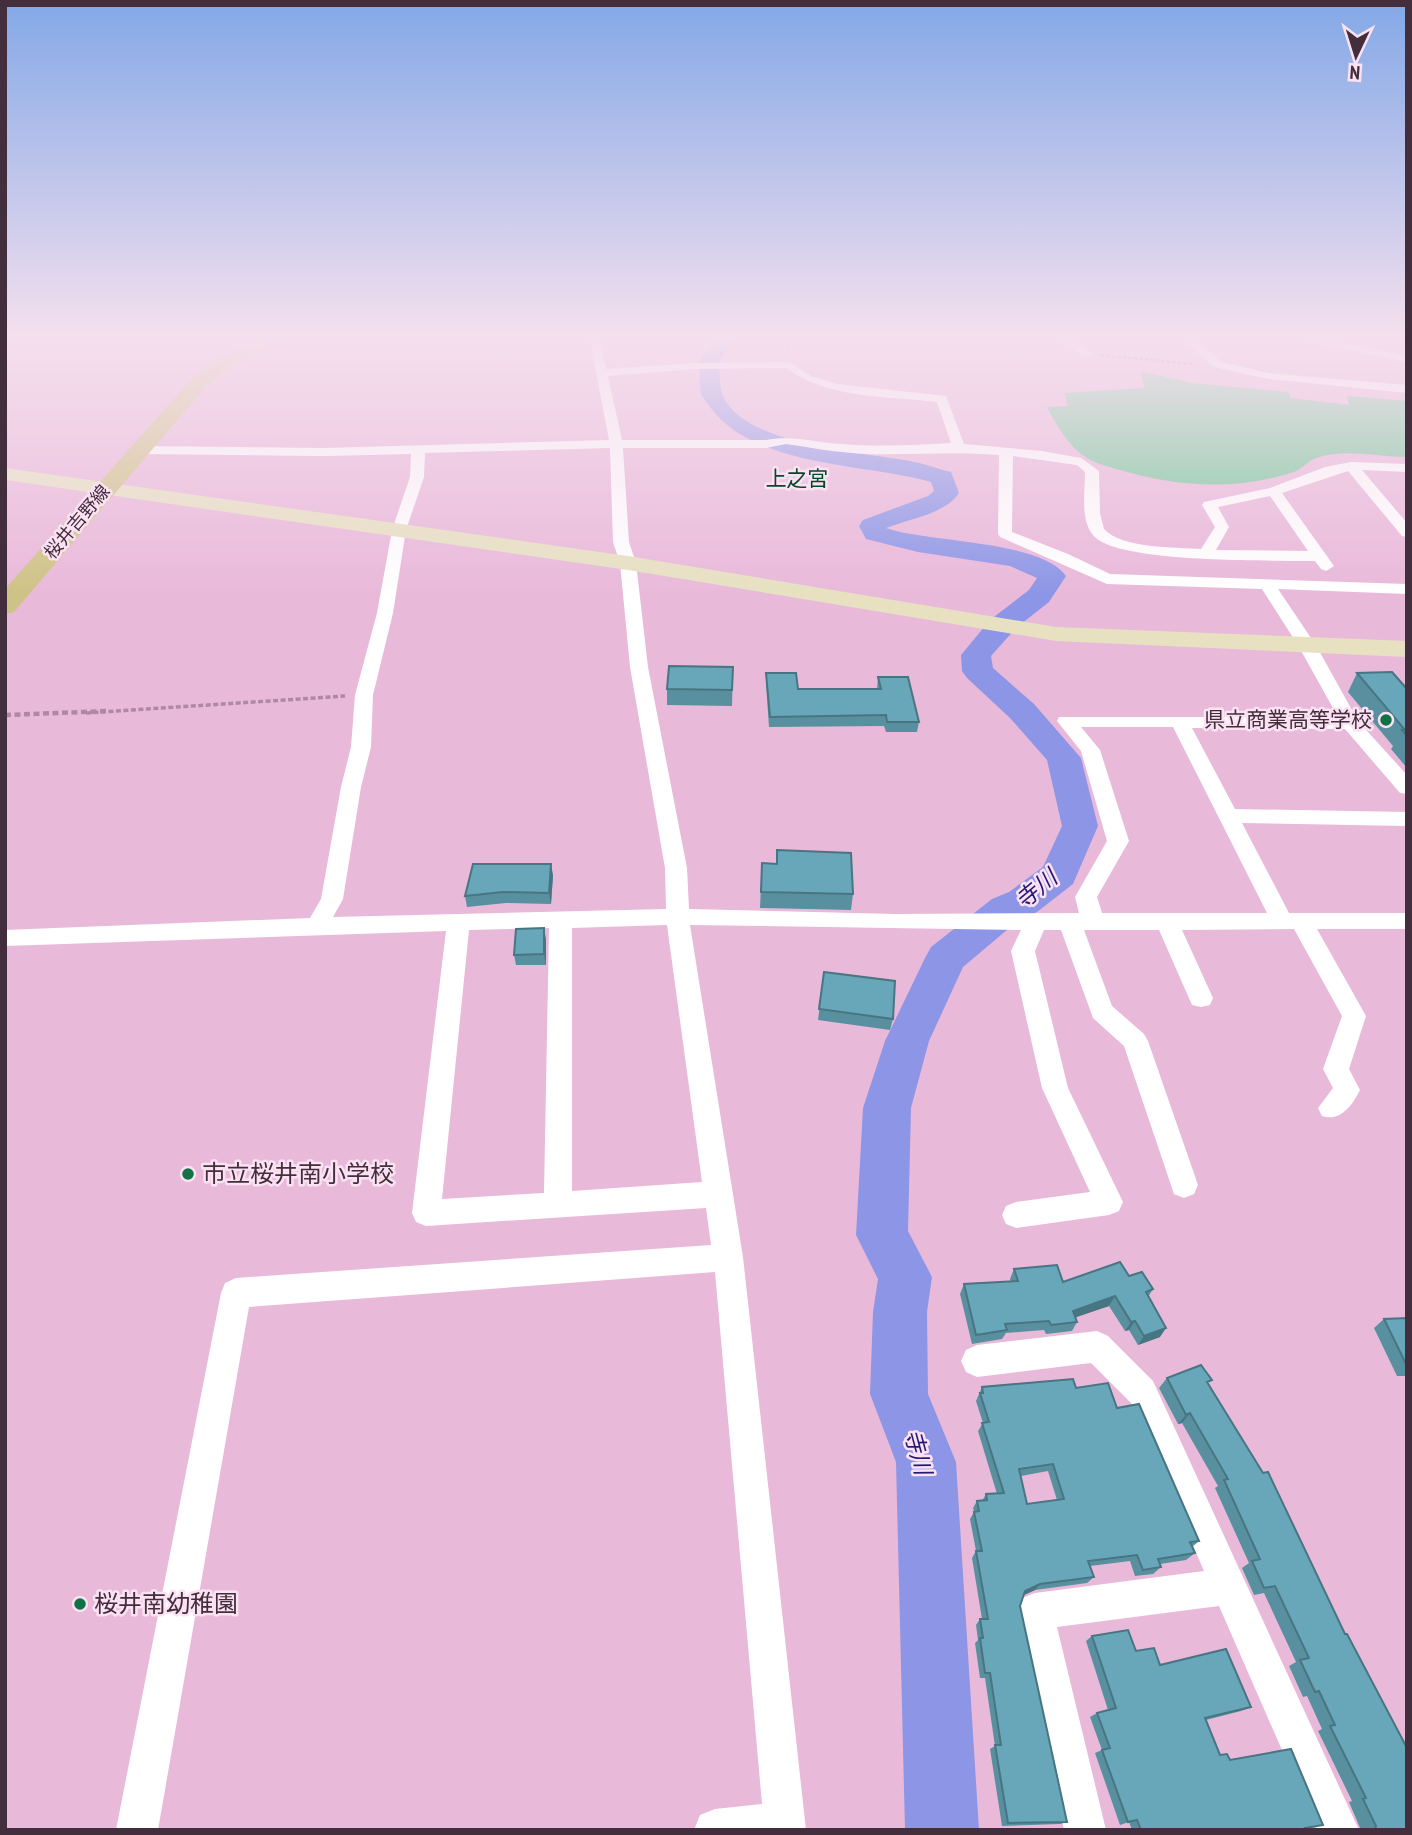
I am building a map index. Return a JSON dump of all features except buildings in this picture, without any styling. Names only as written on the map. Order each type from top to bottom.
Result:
[{"type":"main road","name":"桜井吉野線","points":[[5,607],[106,487],[167,422]]},
{"type":"street","points":[[611,422],[616,444],[621,542],[628,563],[639,667],[676,868],[676,917],[728,1257],[785,1826],[715,1830]]},
{"type":"street","points":[[950,422],[959,447]]},
{"type":"street","points":[[141,450],[418,452],[616,444],[766,444],[786,440],[834,448],[870,450],[959,447],[1081,462],[1092,471],[1093,510],[1098,533],[1108,542],[1151,550],[1319,556]]},
{"type":"street","points":[[317,926],[332,900],[351,787],[361,747],[364,695],[390,591],[398,530],[417,477],[418,452]]},
{"type":"street","points":[[1006,452],[1005,534],[1017,541],[1063,556],[1107,579],[1407,589]]},
{"type":"street","points":[[1206,553],[1222,527],[1209,505],[1274,491],[1330,470],[1352,466],[1407,468]]},
{"type":"street","points":[[1352,466],[1407,533]]},
{"type":"street","points":[[5,474],[628,563],[1056,634],[1407,649]]},
{"type":"street","points":[[1274,491],[1340,587]]},
{"type":"street","points":[[1267,585],[1308,646],[1350,723],[1407,788]]},
{"type":"street","points":[[1184,1185],[1135,1041],[1102,1011],[1081,922],[1086,897],[1118,841],[1090,750],[1066,721],[1350,723]]},
{"type":"street","points":[[1180,722],[1228,816],[1291,921],[1354,1016],[1336,1069],[1347,1090],[1331,1108]]},
{"type":"street","points":[[1228,816],[1407,819]]},
{"type":"street","points":[[5,938],[317,926],[676,917],[957,922],[1407,921]]},
{"type":"street","points":[[558,1205],[561,920]]},
{"type":"street","points":[[1016,1215],[1109,1202],[1055,1088],[1023,951],[1036,922]]},
{"type":"street","points":[[1167,922],[1201,998]]},
{"type":"street","points":[[458,923],[426,1213],[718,1194]]},
{"type":"street","points":[[137,1830],[236,1293],[728,1257]]},
{"type":"street","points":[[977,1361],[1097,1348],[1142,1392],[1338,1830]]},
{"type":"street","points":[[1085,1830],[1035,1611],[1229,1586]]},
{"type":"path","points":[[5,715],[56,715],[364,695]]},
{"type":"green space","points":[[1055,422],[1407,422],[1407,457],[1350,453],[1327,455],[1313,459],[1294,472],[1272,478],[1229,484],[1185,483],[1142,476],[1095,462],[1076,449]]},
{"type":"waterway","name":"寺川","points":[[734,422],[791,448],[812,454],[905,467],[942,477],[947,493],[937,501],[878,522],[872,526],[875,533],[894,540],[1017,559],[1037,566],[1052,576],[1039,596],[1005,622],[976,655],[978,671],[1022,711],[1064,758],[1080,826],[1059,875],[1023,902],[1006,909],[946,958],[907,1041],[887,1108],[882,1235],[905,1277],[900,1312],[899,1394],[926,1462],[942,1830]]},
{"type":"place","name":"県立商業高等学校","points":[[1386,720]]},
{"type":"place","name":"市立桜井南小学校","points":[[188,1174]]},
{"type":"place","name":"桜井南幼稚園","points":[[80,1604]]},
{"type":"district","name":"上之宮","points":[[797,479]]}]
